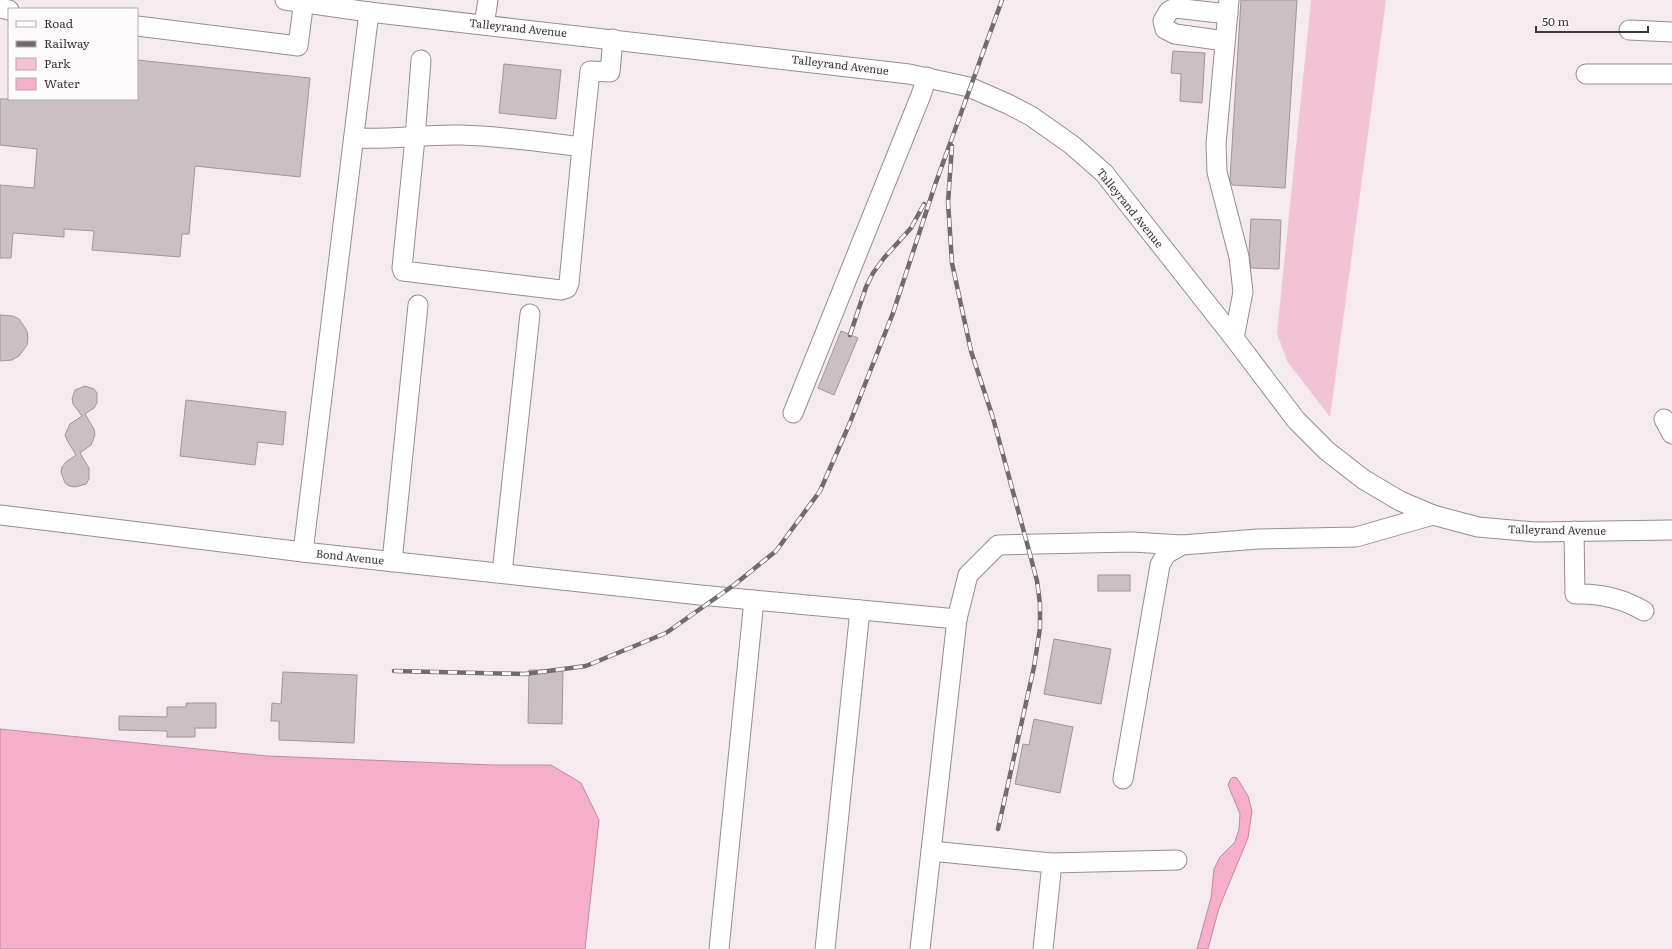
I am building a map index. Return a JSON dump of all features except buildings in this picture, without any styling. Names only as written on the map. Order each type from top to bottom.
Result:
[{"type":"street","name":"Talleyrand Avenue","points":[[285,0],[304,1],[369,12],[613,39],[927,77],[969,87],[1031,116],[1072,145],[1104,173],[1234,338],[1296,420],[1327,451],[1362,479],[1400,501],[1433,515],[1478,527],[1535,532],[1672,530]]},
{"type":"street","points":[[484,24],[488,0]]},
{"type":"street","points":[[138,26],[298,46],[304,1]]},
{"type":"street","points":[[1225,41],[1174,34],[1165,29],[1163,21],[1169,11],[1175,8],[1228,7],[1216,144],[1217,172],[1239,257],[1243,292],[1234,338]]},
{"type":"street","points":[[303,552],[369,12]]},
{"type":"street","points":[[1629,30],[1672,32]]},
{"type":"street","points":[[421,60],[402,268],[403,271],[561,290],[566,288],[569,283],[590,70],[610,72],[613,39]]},
{"type":"street","points":[[1586,74],[1672,74]]},
{"type":"street","points":[[793,412],[927,77]]},
{"type":"street","points":[[354,138],[415,138],[459,135],[499,137],[582,147]]},
{"type":"street","points":[[392,562],[418,305]]},
{"type":"street","points":[[502,573],[530,314]]},
{"type":"street","name":"Bond Avenue","points":[[0,515],[392,562],[700,595],[957,619]]},
{"type":"street","points":[[920,949],[957,619],[968,575],[998,545],[1132,542],[1182,545],[1258,539],[1356,537],[1433,515]]},
{"type":"street","points":[[1574,531],[1575,594],[1615,597],[1629,602],[1644,611]]},
{"type":"street","points":[[1122,779],[1160,565],[1166,554],[1182,545]]},
{"type":"street","points":[[719,949],[754,600]]},
{"type":"street","points":[[825,949],[860,610]]},
{"type":"street","points":[[931,851],[1052,863],[1176,860]]},
{"type":"street","points":[[1043,949],[1052,863]]},
{"type":"green space","points":[[1311,0],[1386,0],[1330,417],[1287,361],[1277,333]]},
{"type":"water","points":[[0,729],[267,756],[493,765],[551,765],[581,783],[599,820],[585,949],[0,949]]},
{"type":"water","points":[[1233,777],[1237,778],[1248,796],[1252,811],[1248,838],[1219,908],[1208,949],[1197,949],[1211,898],[1214,869],[1220,857],[1235,842],[1239,829],[1240,814],[1228,785]]},
{"type":"railway","points":[[394,671],[525,674],[586,666],[666,633],[734,585],[776,551],[820,491],[849,425],[893,313],[935,185],[1002,0]]},
{"type":"railway","points":[[952,146],[948,202],[952,263],[971,351],[993,418],[1037,581],[1040,604],[1040,628],[1034,667],[998,829]]},
{"type":"railway","points":[[850,335],[866,287],[873,273],[884,258],[911,228],[924,204]]}]
